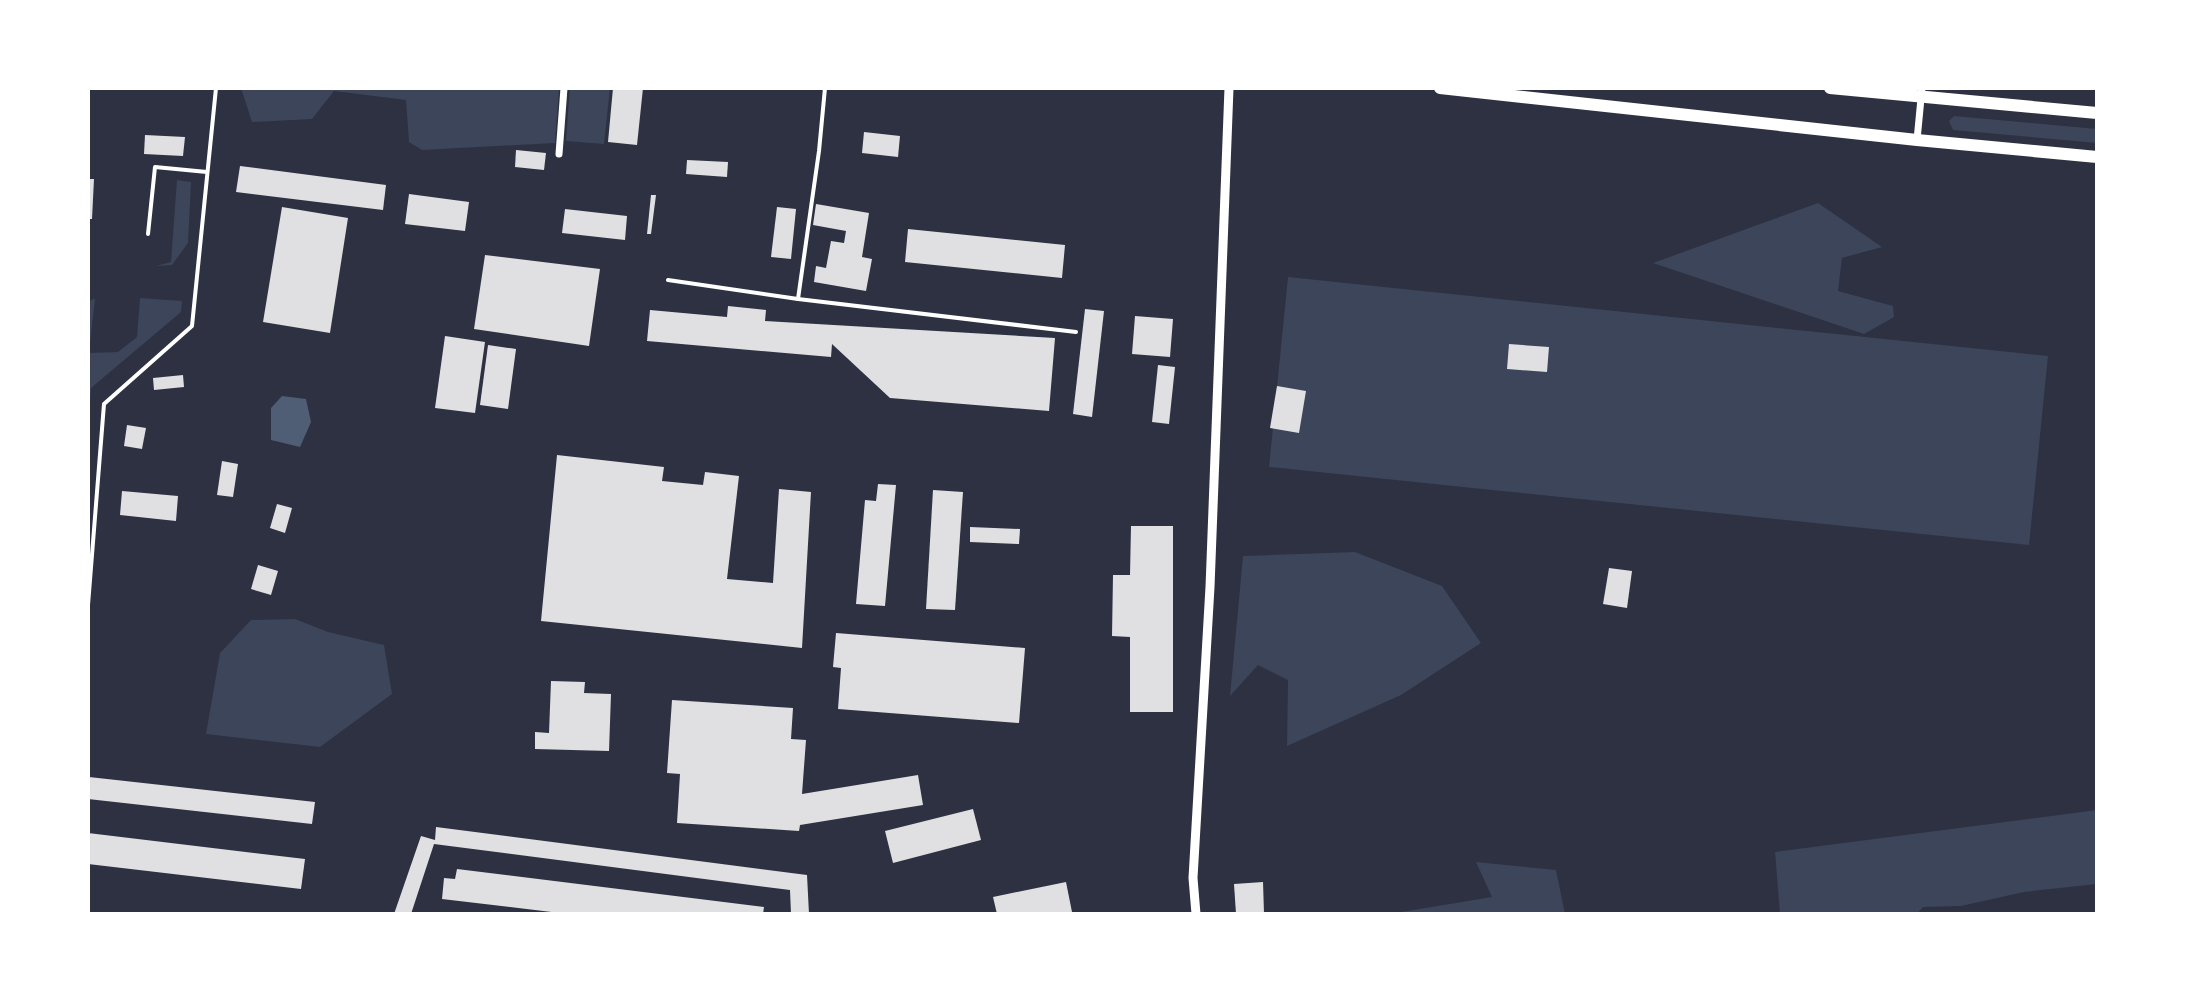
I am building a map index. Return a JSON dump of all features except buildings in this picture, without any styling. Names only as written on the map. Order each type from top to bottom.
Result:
[{"type":"highway","points":[[1440,88],[2097,157]]},
{"type":"highway","points":[[1830,88],[1921,92],[2097,113]]},
{"type":"street","points":[[559,154],[564,88]]},
{"type":"street","points":[[1196,914],[1193,878],[1210,587],[1229,88]]},
{"type":"street","points":[[1917,140],[1921,92]]},
{"type":"lane","points":[[88,605],[104,404],[192,326],[216,88]]},
{"type":"lane","points":[[798,299],[825,88]]},
{"type":"lane","points":[[148,234],[155,167],[207,172]]},
{"type":"lane","points":[[668,280],[798,299],[1076,332]]},
{"type":"shaded area","points":[[241,88],[559,88],[555,143],[422,150],[409,142],[406,100],[334,91],[312,119],[252,122]]},
{"type":"shaded area","points":[[570,88],[610,88],[604,144],[566,141]]},
{"type":"shaded area","points":[[1954,116],[2097,129],[2097,143],[1953,130],[1949,121]]},
{"type":"shaded area","points":[[177,180],[191,182],[188,243],[172,265],[156,266],[171,262]]},
{"type":"shaded area","points":[[1818,203],[1882,247],[1842,258],[1838,291],[1893,306],[1894,317],[1864,334],[1653,263]]},
{"type":"shaded area","points":[[1288,277],[2048,356],[2029,545],[1269,467]]},
{"type":"shaded area","points":[[95,298],[89,353],[118,352],[137,337],[140,298],[182,301],[181,312],[91,388],[88,436],[88,302]]},
{"type":"shaded area","points":[[282,396],[306,399],[311,422],[300,447],[271,440],[271,408]]},
{"type":"shaded area","points":[[1355,552],[1442,586],[1481,643],[1401,695],[1287,746],[1288,680],[1258,665],[1230,696],[1243,556]]},
{"type":"shaded area","points":[[295,619],[328,632],[384,645],[392,694],[320,747],[206,734],[220,653],[251,620]]},
{"type":"shaded area","points":[[2097,810],[2097,884],[2024,892],[1961,906],[1923,907],[1917,914],[1780,914],[1775,852]]},
{"type":"shaded area","points":[[1476,862],[1556,870],[1565,914],[1389,914],[1492,897]]}]
